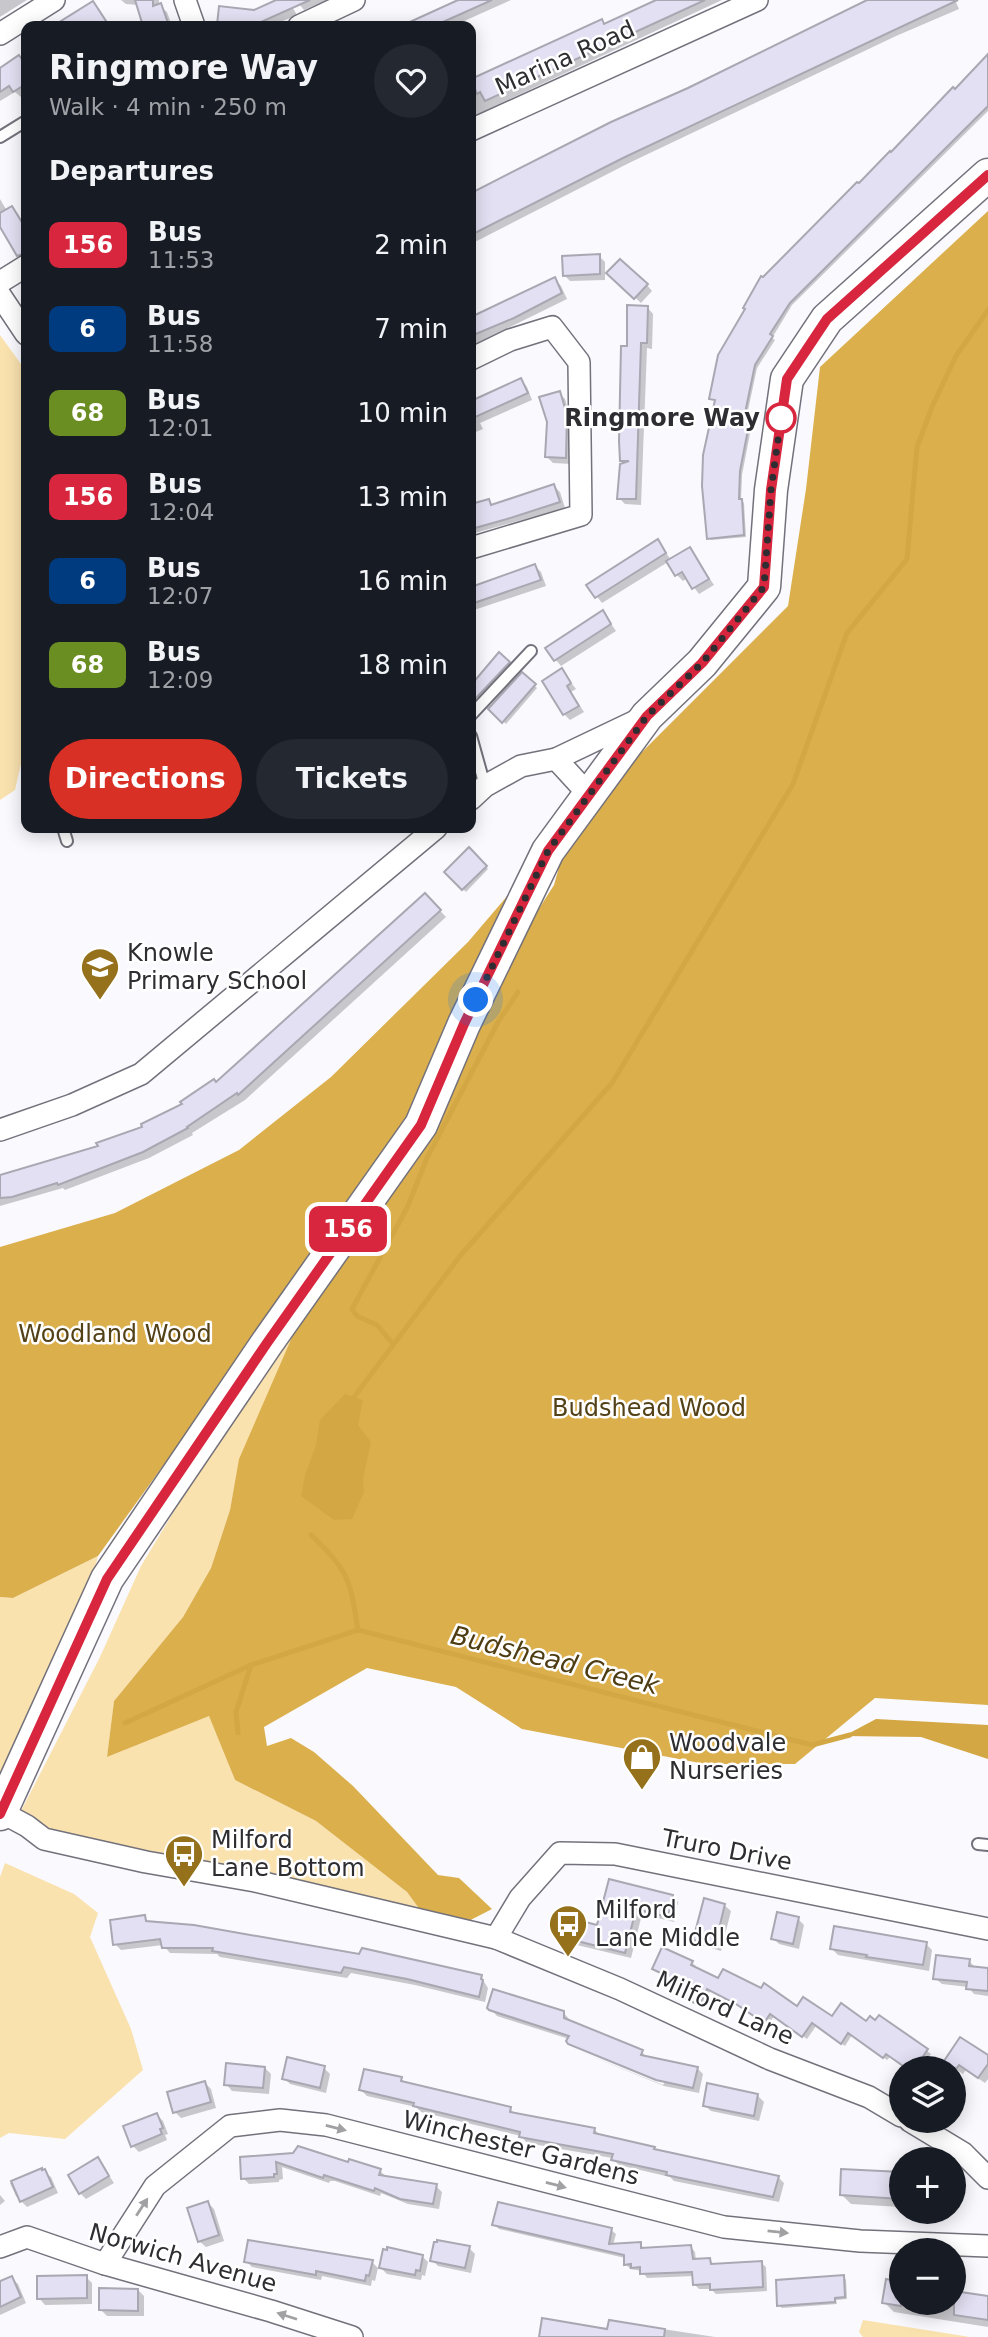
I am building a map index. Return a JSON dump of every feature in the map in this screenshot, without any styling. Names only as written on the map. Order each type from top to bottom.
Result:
[{"type":"street","points":[[0,34],[54,0]]},
{"type":"street","points":[[185,0],[192,21]]},
{"type":"street","points":[[310,21],[354,0]]},
{"type":"street","name":"Marina Road","points":[[476,128],[757,0]]},
{"type":"street","points":[[0,1813],[107,1579],[267,1343],[421,1125],[464,1024],[548,851],[647,716],[702,663],[764,587],[771,490],[787,379],[827,319],[988,175]]},
{"type":"street","points":[[0,282],[21,269]]},
{"type":"street","points":[[0,295],[21,326]]},
{"type":"street","points":[[476,357],[510,340],[552,327],[579,362],[581,515],[476,546]]},
{"type":"street","points":[[478,792],[521,766],[556,760],[647,716]]},
{"type":"street","points":[[556,760],[589,795]]},
{"type":"street","points":[[0,1130],[72,1105],[141,1074],[430,833]]},
{"type":"street","name":"Milford Lane","points":[[0,1813],[27,1826],[44,1839],[146,1862],[256,1881],[496,1938],[620,1989],[770,2059],[869,2097],[889,2109]]},
{"type":"street","name":"Truro Drive","points":[[496,1938],[520,1898],[560,1853],[615,1854],[988,1928]]},
{"type":"street","name":"Winchester Gardens","points":[[105,2264],[155,2186],[230,2126],[280,2120],[326,2125],[724,2227],[860,2241],[988,2246]]},
{"type":"street","points":[[929,2133],[963,2153],[988,2178]]},
{"type":"street","name":"Norwich Avenue","points":[[0,2247],[27,2237],[105,2264],[352,2337]]},
{"type":"lane","points":[[0,137],[21,124]]},
{"type":"lane","points":[[476,710],[531,651]]},
{"type":"lane","points":[[65,833],[67,841]]},
{"type":"shaded area","points":[[0,335],[21,364],[21,764],[15,790],[0,800]]},
{"type":"shaded area","points":[[305,1309],[239,1461],[230,1510],[211,1568],[183,1617],[114,1701],[107,1757],[209,1715],[235,1780],[316,1821],[407,1892],[426,1918],[35,1827],[21,1811],[100,1657],[141,1566],[255,1377]]},
{"type":"shaded area","points":[[345,1394],[363,1400],[358,1425],[371,1442],[363,1479],[364,1492],[352,1519],[334,1520],[301,1496],[316,1445],[320,1420]]},
{"type":"shaded area","points":[[98,1556],[85,1607],[0,1787],[0,1597],[13,1598]]},
{"type":"shaded area","points":[[876,1719],[988,1725],[988,1759],[921,1737],[844,1736]]},
{"type":"shaded area","points":[[5,1863],[74,1894],[98,1913],[90,1937],[131,2029],[143,2070],[65,2139],[9,2133],[0,2138],[0,1877]]},
{"type":"shaded area","points":[[863,2320],[970,2337],[863,2337],[859,2332]]},
{"type":"green space","name":"Budshead Wood","points":[[988,211],[988,1705],[875,1698],[795,1764],[705,1764],[522,1729],[456,1687],[367,1668],[264,1727],[267,1746],[291,1738],[314,1752],[353,1786],[438,1875],[459,1878],[492,1909],[459,1926],[426,1918],[407,1892],[316,1821],[235,1780],[209,1716],[107,1757],[114,1701],[183,1617],[211,1568],[230,1510],[239,1459],[313,1289],[484,995],[554,885],[566,843],[638,756],[788,606],[806,489],[820,367]]},
{"type":"green space","name":"Woodland Wood","points":[[520,881],[407,1127],[98,1556],[13,1598],[0,1597],[0,1247],[115,1213],[239,1150],[331,1077],[468,942]]},
{"type":"building","points":[[135,0],[153,0],[153,6],[161,3],[167,21],[141,21]]},
{"type":"building","points":[[276,0],[310,0],[263,21],[217,21],[219,6],[254,10]]},
{"type":"building","points":[[458,0],[492,0],[445,21],[412,21]]},
{"type":"building","points":[[656,0],[705,0],[485,101],[480,92],[477,94],[476,77],[602,19],[604,24]]},
{"type":"building","points":[[867,0],[958,0],[623,158],[476,232],[476,190],[611,122],[688,88]]},
{"type":"building","points":[[93,1],[106,21],[61,21]]},
{"type":"building","points":[[988,54],[988,106],[790,303],[770,334],[773,336],[755,365],[745,413],[751,414],[740,471],[739,499],[742,499],[744,535],[707,539],[702,486],[703,455],[715,400],[709,399],[718,355],[761,276],[763,277],[857,182],[891,152]]},
{"type":"building","points":[[19,55],[21,87],[13,92],[9,86],[0,92],[0,68]]},
{"type":"building","points":[[12,206],[21,221],[21,255],[17,256],[0,227],[0,213]]},
{"type":"building","points":[[600,254],[600,274],[563,276],[562,256]]},
{"type":"building","points":[[620,259],[648,284],[634,299],[606,273]]},
{"type":"building","points":[[555,277],[562,293],[476,334],[476,315]]},
{"type":"building","points":[[627,305],[648,306],[647,343],[641,343],[636,499],[617,499],[620,464],[629,461],[620,461],[619,441],[621,346],[627,346]]},
{"type":"building","points":[[521,378],[528,393],[476,417],[476,399]]},
{"type":"building","points":[[560,391],[567,415],[566,458],[545,457],[547,422],[539,397]]},
{"type":"building","points":[[554,484],[560,502],[476,528],[476,503],[489,499],[491,505]]},
{"type":"building","points":[[658,539],[666,553],[595,598],[586,585]]},
{"type":"building","points":[[690,547],[709,579],[692,589],[682,572],[675,576],[666,561]]},
{"type":"building","points":[[535,564],[541,580],[476,602],[476,585]]},
{"type":"building","points":[[603,610],[611,624],[554,661],[545,648]]},
{"type":"building","points":[[499,652],[510,662],[476,698],[476,679]]},
{"type":"building","points":[[562,668],[571,683],[567,686],[579,706],[563,715],[542,681]]},
{"type":"building","points":[[522,672],[536,684],[502,723],[488,709]]},
{"type":"building","points":[[469,847],[487,866],[462,890],[444,872]]},
{"type":"building","points":[[425,893],[441,910],[238,1095],[237,1093],[188,1128],[143,1152],[58,1185],[57,1183],[0,1198],[0,1175],[98,1146],[96,1143],[142,1127],[141,1124],[182,1104],[180,1102],[214,1079],[216,1082]]},
{"type":"building","points":[[609,1879],[673,1895],[668,1917],[636,1909],[625,1953],[569,1939],[574,1919],[597,1925]]},
{"type":"building","points":[[704,1898],[725,1904],[715,1945],[693,1940]]},
{"type":"building","points":[[777,1912],[799,1917],[793,1944],[771,1939]]},
{"type":"building","points":[[145,1915],[146,1921],[194,1925],[359,1954],[362,1948],[482,1975],[483,1980],[479,1997],[344,1967],[341,1973],[212,1951],[213,1948],[162,1948],[160,1939],[113,1945],[110,1920]]},
{"type":"building","points":[[834,1926],[927,1942],[923,1965],[830,1949]]},
{"type":"building","points":[[662,1947],[693,1961],[691,1965],[718,1978],[723,1969],[761,1988],[764,1983],[797,2006],[803,1997],[832,2016],[841,2003],[866,2021],[870,2016],[875,2020],[879,2015],[928,2049],[923,2056],[886,2054],[883,2058],[848,2033],[841,2044],[812,2023],[802,2037],[770,2014],[764,2023],[707,1989],[699,2005],[672,1993],[675,1986],[664,1981],[667,1976],[652,1969]]},
{"type":"building","points":[[936,1955],[970,1959],[969,1966],[988,1968],[988,1991],[966,1989],[967,1982],[933,1979]]},
{"type":"building","points":[[493,1989],[564,2011],[564,2018],[643,2050],[641,2055],[698,2067],[693,2088],[656,2080],[568,2044],[566,2041],[569,2036],[489,2010],[487,2008]]},
{"type":"building","points":[[960,2037],[988,2055],[988,2064],[978,2078],[966,2070],[966,2056],[947,2056]]},
{"type":"building","points":[[287,2057],[325,2066],[320,2088],[282,2079]]},
{"type":"building","points":[[226,2063],[265,2067],[263,2088],[224,2085]]},
{"type":"building","points":[[364,2069],[402,2077],[401,2081],[511,2107],[510,2112],[595,2128],[594,2133],[655,2147],[654,2149],[779,2176],[773,2197],[666,2175],[667,2172],[611,2160],[613,2154],[519,2137],[520,2132],[359,2090]]},
{"type":"building","points":[[205,2081],[211,2102],[173,2113],[167,2092]]},
{"type":"building","points":[[707,2083],[758,2094],[754,2116],[703,2106]]},
{"type":"building","points":[[157,2113],[163,2128],[160,2129],[162,2134],[131,2147],[123,2126]]},
{"type":"building","points":[[298,2146],[381,2169],[379,2175],[437,2184],[433,2204],[400,2199],[375,2188],[374,2191],[324,2175],[323,2178],[276,2162],[277,2174],[274,2174],[274,2177],[241,2179],[240,2157],[293,2153]]},
{"type":"building","points":[[98,2157],[109,2176],[79,2194],[68,2175]]},
{"type":"building","points":[[42,2168],[53,2187],[20,2202],[11,2181]]},
{"type":"building","points":[[841,2169],[889,2171],[889,2198],[840,2195]]},
{"type":"building","points":[[208,2201],[219,2235],[198,2242],[187,2208]]},
{"type":"building","points":[[498,2202],[612,2228],[609,2244],[641,2242],[641,2248],[691,2245],[693,2259],[710,2258],[711,2264],[762,2261],[763,2287],[710,2290],[710,2284],[693,2285],[692,2272],[640,2274],[640,2267],[631,2268],[631,2264],[624,2265],[624,2255],[492,2225]]},
{"type":"building","points":[[248,2240],[373,2260],[365,2281],[316,2271],[316,2275],[244,2262]]},
{"type":"building","points":[[437,2240],[470,2246],[465,2268],[430,2261],[434,2242]]},
{"type":"building","points":[[387,2247],[423,2255],[420,2271],[416,2270],[415,2275],[379,2268],[383,2249],[387,2250]]},
{"type":"building","points":[[87,2275],[87,2298],[37,2299],[37,2276]]},
{"type":"building","points":[[844,2275],[845,2297],[835,2298],[835,2302],[777,2306],[776,2280]]},
{"type":"building","points":[[12,2276],[21,2297],[0,2307],[0,2281]]},
{"type":"building","points":[[886,2279],[889,2280],[889,2304],[882,2303]]},
{"type":"building","points":[[99,2288],[138,2289],[138,2311],[99,2310]]},
{"type":"building","points":[[966,2293],[988,2296],[988,2320],[954,2315],[966,2315]]},
{"type":"building","points":[[542,2318],[607,2329],[609,2320],[665,2329],[664,2337],[539,2337]]},
{"type":"waterway","points":[[354,1397],[460,1256],[612,1083],[793,784],[847,633],[907,559],[917,447],[956,356],[988,310]]},
{"type":"waterway","points":[[393,1344],[377,1325],[357,1316],[352,1309],[407,1208],[427,1158],[498,1022],[518,992]]},
{"type":"waterway","points":[[311,1535],[333,1558],[346,1577],[358,1630]]},
{"type":"waterway","name":"Budshead Creek","points":[[125,1723],[251,1665],[358,1630],[812,1745],[850,1735]]},
{"type":"waterway","points":[[238,1733],[236,1712],[251,1665]]},
{"type":"bus line","name":"156","points":[[0,1814],[107,1579],[267,1343],[421,1125],[464,1024],[548,851],[647,716],[702,663],[764,587],[771,490],[787,379],[827,319],[988,175]]},
{"type":"place","name":"Ringmore Way","points":[[781,418]]},
{"type":"place","name":"Knowle Primary School","points":[[100,1001]]},
{"type":"place","name":"Woodvale Nurseries","points":[[642,1791]]},
{"type":"place","name":"Milford Lane Bottom","points":[[184,1888]]},
{"type":"place","name":"Milford Lane Middle","points":[[568,1958]]},
{"type":"route","points":[[476,1000],[548,851],[647,716],[702,663],[764,587],[771,490],[781,418]]}]
